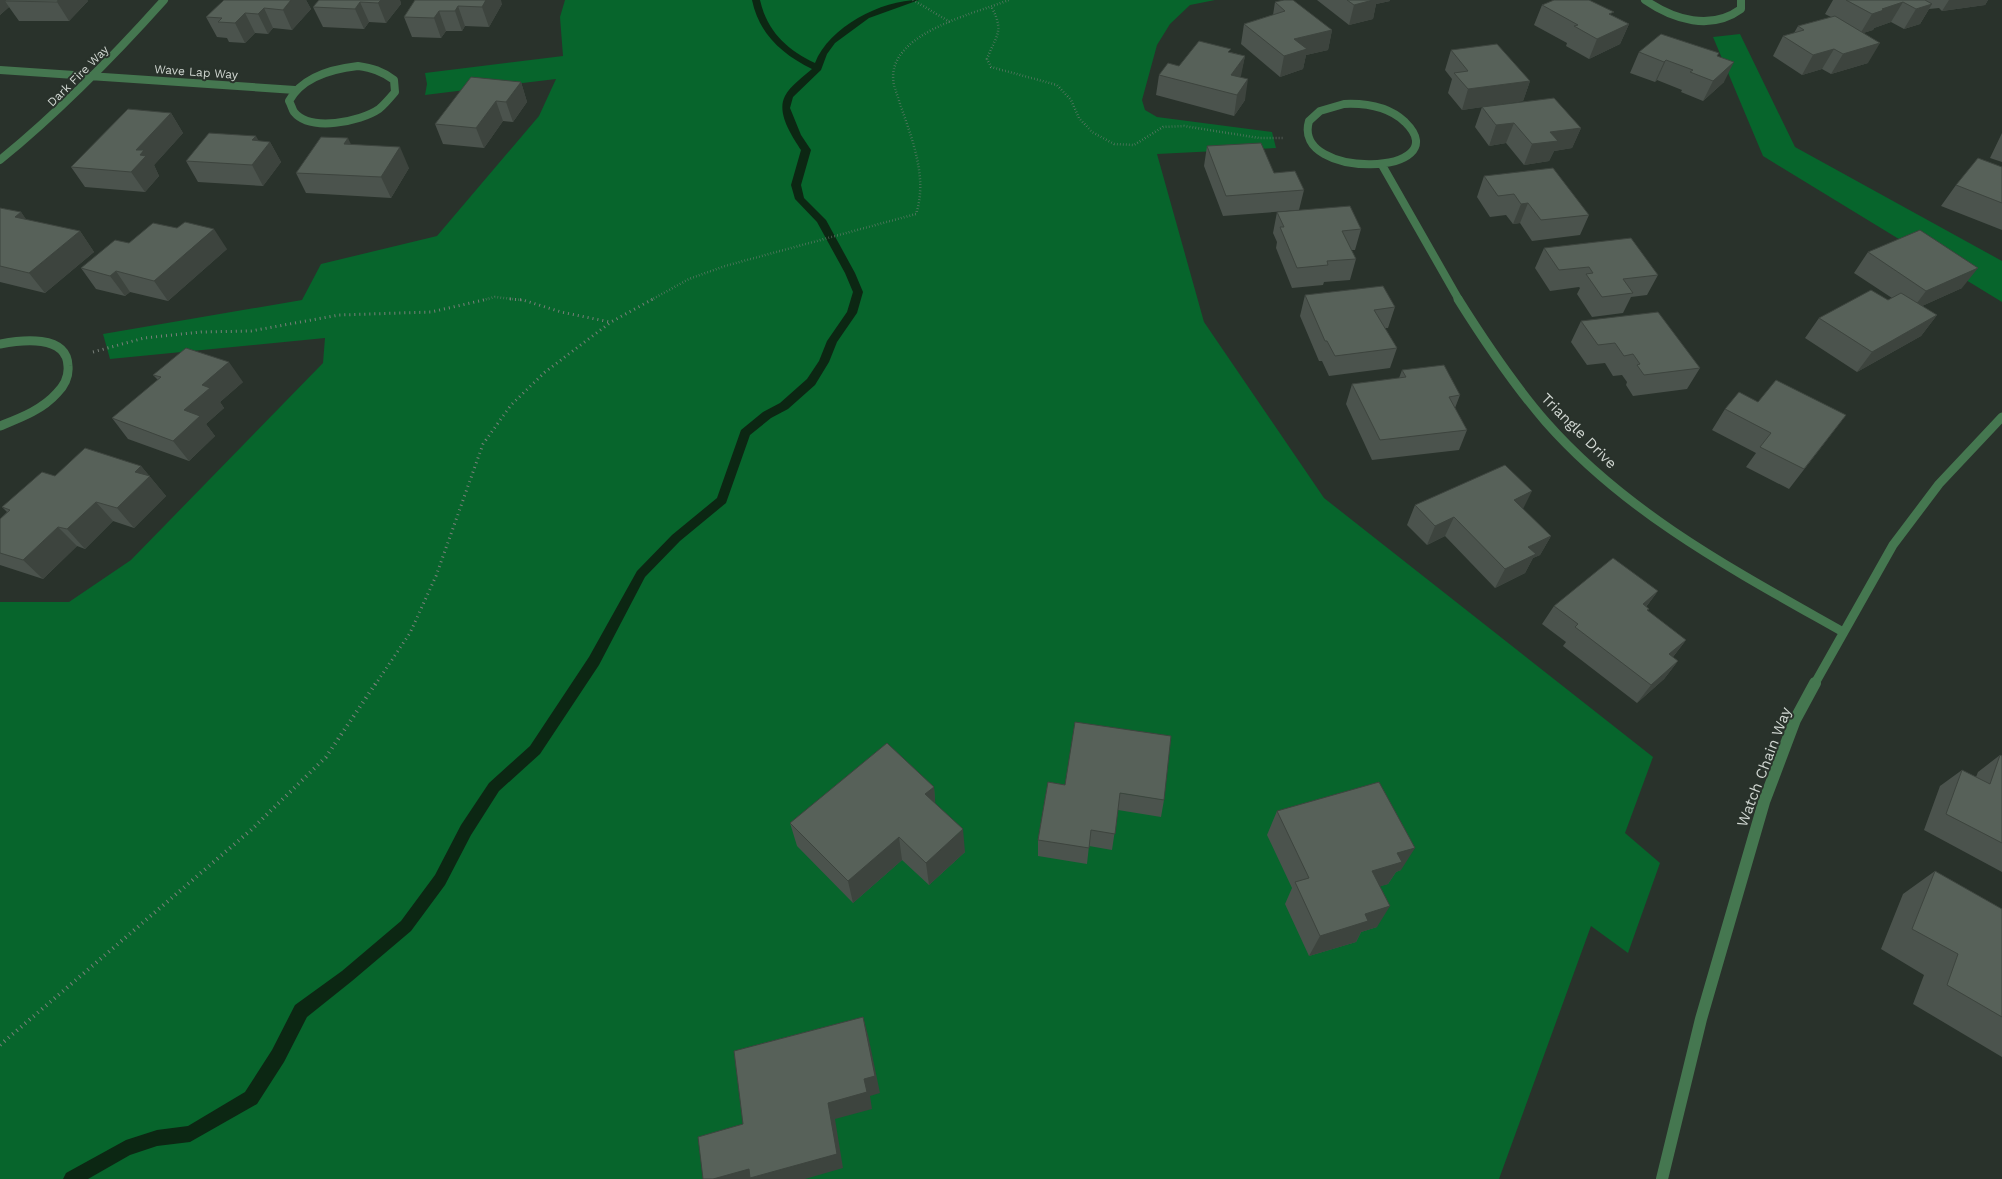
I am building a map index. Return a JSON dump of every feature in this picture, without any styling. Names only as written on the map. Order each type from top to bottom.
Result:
[{"type":"street","name":"Dark Fire Way","points":[[0,160],[50,119],[95,77],[164,0]]},
{"type":"street","points":[[1645,0],[1663,12],[1680,18],[1713,21],[1735,15],[1741,9],[1741,0]]},
{"type":"street","points":[[355,67],[373,68],[388,73],[394,80],[395,92],[381,107],[358,118],[339,122],[317,123],[300,118],[291,111],[289,101],[295,90],[306,81],[318,75],[337,69],[355,67]]},
{"type":"street","name":"Wave Lap Way","points":[[0,70],[295,90]]},
{"type":"street","points":[[1351,104],[1385,110],[1401,118],[1412,128],[1416,141],[1412,151],[1401,160],[1382,165],[1366,166],[1337,160],[1315,147],[1308,138],[1309,120],[1318,112],[1332,106],[1351,104]]},
{"type":"street","name":"Triangle Drive","points":[[1382,165],[1472,321],[1510,376],[1547,423],[1593,468],[1641,510],[1698,549],[1843,632]]},
{"type":"street","points":[[0,344],[24,341],[42,342],[58,347],[68,360],[68,375],[59,390],[44,404],[26,415],[0,426]]},
{"type":"street","name":"Watch Chain Way","points":[[1662,1179],[1701,1020],[1764,802],[1795,720],[1843,632],[1894,545],[1939,484],[2002,417]]},
{"type":"path","points":[[913,0],[950,22]]},
{"type":"path","points":[[0,1045],[251,830],[326,756],[410,633],[436,576],[483,444],[511,405],[538,378],[611,322],[689,278],[725,266],[916,214],[920,205],[920,174],[894,84],[893,68],[915,39],[950,22],[992,8],[1009,0]]},
{"type":"path","points":[[992,8],[999,18],[1000,29],[998,38],[990,49],[987,59],[992,68],[1057,85],[1071,100],[1079,118],[1092,132],[1114,144],[1134,145],[1163,127],[1184,126],[1259,138],[1308,138]]},
{"type":"path","points":[[68,360],[144,338],[201,332],[258,330],[339,315],[431,312],[495,296],[523,300],[561,312],[611,322]]},
{"type":"green space","points":[[565,0],[1215,0],[1190,5],[1170,24],[1157,45],[1142,100],[1145,110],[1157,117],[1272,132],[1276,148],[1157,154],[1204,322],[1324,498],[1653,757],[1625,833],[1660,863],[1628,953],[1591,926],[1499,1179],[0,1179],[0,602],[69,602],[131,560],[323,363],[325,338],[110,359],[103,334],[302,300],[321,264],[437,236],[539,116],[556,79],[425,95],[427,84],[425,73],[563,56],[560,17]]},
{"type":"green space","points":[[1740,34],[1795,147],[2002,261],[2002,302],[1763,156],[1713,37]]},
{"type":"building","points":[[6,0],[58,0],[57,2]]},
{"type":"building","points":[[224,0],[291,0],[283,10],[264,8],[258,14],[245,13],[235,23],[218,22],[222,18],[206,17]]},
{"type":"building","points":[[319,0],[381,0],[378,3],[360,2],[355,9],[313,7]]},
{"type":"building","points":[[415,0],[486,0],[482,7],[458,6],[455,11],[439,11],[434,18],[404,17]]},
{"type":"building","points":[[1293,0],[1332,30],[1294,39],[1307,49],[1284,56],[1244,24],[1285,11],[1275,2]]},
{"type":"building","points":[[1347,0],[1373,0],[1354,5]]},
{"type":"building","points":[[1554,0],[1589,0],[1614,12],[1609,14],[1629,24],[1597,39],[1574,26],[1578,25],[1542,5]]},
{"type":"building","points":[[1846,0],[1925,0],[1932,4],[1916,9],[1903,2],[1872,14]]},
{"type":"building","points":[[1835,16],[1880,43],[1843,54],[1834,49],[1813,55],[1783,36],[1804,30],[1798,26]]},
{"type":"building","points":[[1661,34],[1719,53],[1717,56],[1734,62],[1713,81],[1690,72],[1693,70],[1666,60],[1664,62],[1639,52]]},
{"type":"building","points":[[1199,41],[1231,49],[1228,52],[1245,56],[1231,75],[1248,79],[1237,95],[1159,75],[1168,63],[1179,66]]},
{"type":"building","points":[[1497,44],[1530,81],[1468,89],[1454,73],[1468,71],[1451,50]]},
{"type":"building","points":[[471,77],[521,82],[506,102],[496,101],[476,128],[435,124]]},
{"type":"building","points":[[1554,98],[1581,128],[1550,132],[1558,141],[1532,144],[1514,123],[1496,125],[1482,107]]},
{"type":"building","points":[[128,109],[171,113],[136,150],[144,150],[140,155],[146,156],[131,172],[71,167]]},
{"type":"building","points":[[209,133],[256,136],[252,140],[270,142],[252,165],[186,161]]},
{"type":"building","points":[[321,137],[348,138],[344,144],[400,147],[381,177],[296,173]]},
{"type":"building","points":[[1261,143],[1274,173],[1295,171],[1304,190],[1226,196],[1207,146]]},
{"type":"building","points":[[1978,158],[2002,167],[2002,203],[1956,185]]},
{"type":"building","points":[[1553,168],[1589,215],[1541,220],[1528,203],[1521,204],[1514,194],[1498,196],[1484,176]]},
{"type":"building","points":[[1350,206],[1361,229],[1342,231],[1356,259],[1327,261],[1328,265],[1297,268],[1280,227],[1284,227],[1277,212]]},
{"type":"building","points":[[0,208],[21,212],[15,217],[80,231],[29,273],[0,266]]},
{"type":"building","points":[[185,222],[214,229],[154,281],[116,271],[110,276],[81,268],[115,240],[129,243],[153,223],[177,228]]},
{"type":"building","points":[[1920,230],[1978,268],[1926,291],[1868,252]]},
{"type":"building","points":[[1631,238],[1658,275],[1623,279],[1633,293],[1602,297],[1586,274],[1593,273],[1589,267],[1559,270],[1544,248]]},
{"type":"building","points":[[1383,286],[1395,307],[1374,310],[1397,348],[1335,356],[1327,341],[1325,341],[1305,295]]},
{"type":"building","points":[[1871,290],[1888,300],[1901,293],[1937,315],[1872,352],[1819,318]]},
{"type":"building","points":[[1658,312],[1700,368],[1644,375],[1637,365],[1640,364],[1633,354],[1624,356],[1615,343],[1598,345],[1581,321]]},
{"type":"building","points":[[186,348],[229,362],[202,385],[210,388],[184,410],[200,416],[173,441],[112,418],[161,377],[153,375]]},
{"type":"building","points":[[1444,365],[1460,395],[1449,397],[1467,430],[1380,440],[1352,384],[1406,377],[1402,370]]},
{"type":"building","points":[[1776,380],[1846,415],[1804,469],[1760,447],[1771,433],[1725,409],[1739,392],[1758,402]]},
{"type":"building","points":[[85,448],[141,466],[135,472],[150,476],[117,508],[96,502],[67,529],[58,527],[23,560],[0,553],[0,519],[10,510],[2,507],[42,472],[55,476]]},
{"type":"building","points":[[1505,465],[1532,491],[1514,500],[1551,536],[1528,547],[1536,554],[1505,569],[1454,517],[1435,526],[1415,505]]},
{"type":"building","points":[[1613,558],[1658,591],[1643,604],[1649,609],[1647,610],[1686,640],[1669,654],[1678,661],[1651,685],[1575,627],[1578,624],[1554,606]]},
{"type":"building","points":[[1075,722],[1171,736],[1164,800],[1120,793],[1115,834],[1091,830],[1089,848],[1038,840],[1048,782],[1065,785]]},
{"type":"building","points":[[887,743],[934,787],[925,794],[963,829],[926,863],[899,837],[848,881],[790,823]]},
{"type":"building","points":[[2000,755],[2002,756],[2002,843],[1946,814],[1962,770],[1990,784]]},
{"type":"building","points":[[1379,782],[1415,848],[1397,853],[1402,862],[1372,871],[1390,906],[1365,914],[1368,921],[1320,936],[1295,882],[1309,878],[1277,811]]},
{"type":"building","points":[[1935,871],[2002,909],[2002,1017],[1947,985],[1958,954],[1912,929]]},
{"type":"building","points":[[863,1017],[875,1076],[864,1079],[867,1092],[828,1103],[837,1154],[750,1178],[749,1169],[713,1179],[703,1179],[698,1137],[743,1124],[734,1051]]},
{"type":"waterway","points":[[756,0],[763,23],[778,42],[797,57],[818,68]]},
{"type":"waterway","points":[[818,68],[823,54],[832,41],[866,16],[915,0]]},
{"type":"waterway","points":[[72,1179],[126,1148],[157,1138],[190,1134],[251,1098],[278,1056],[301,1011],[347,976],[406,926],[440,880],[466,830],[494,787],[535,750],[594,661],[641,574],[676,538],[722,500],[745,433],[767,415],[784,406],[811,382],[824,362],[832,341],[852,313],[858,292],[850,273],[821,220],[800,199],[796,185],[806,150],[796,135],[786,108],[789,96],[818,68]]}]
